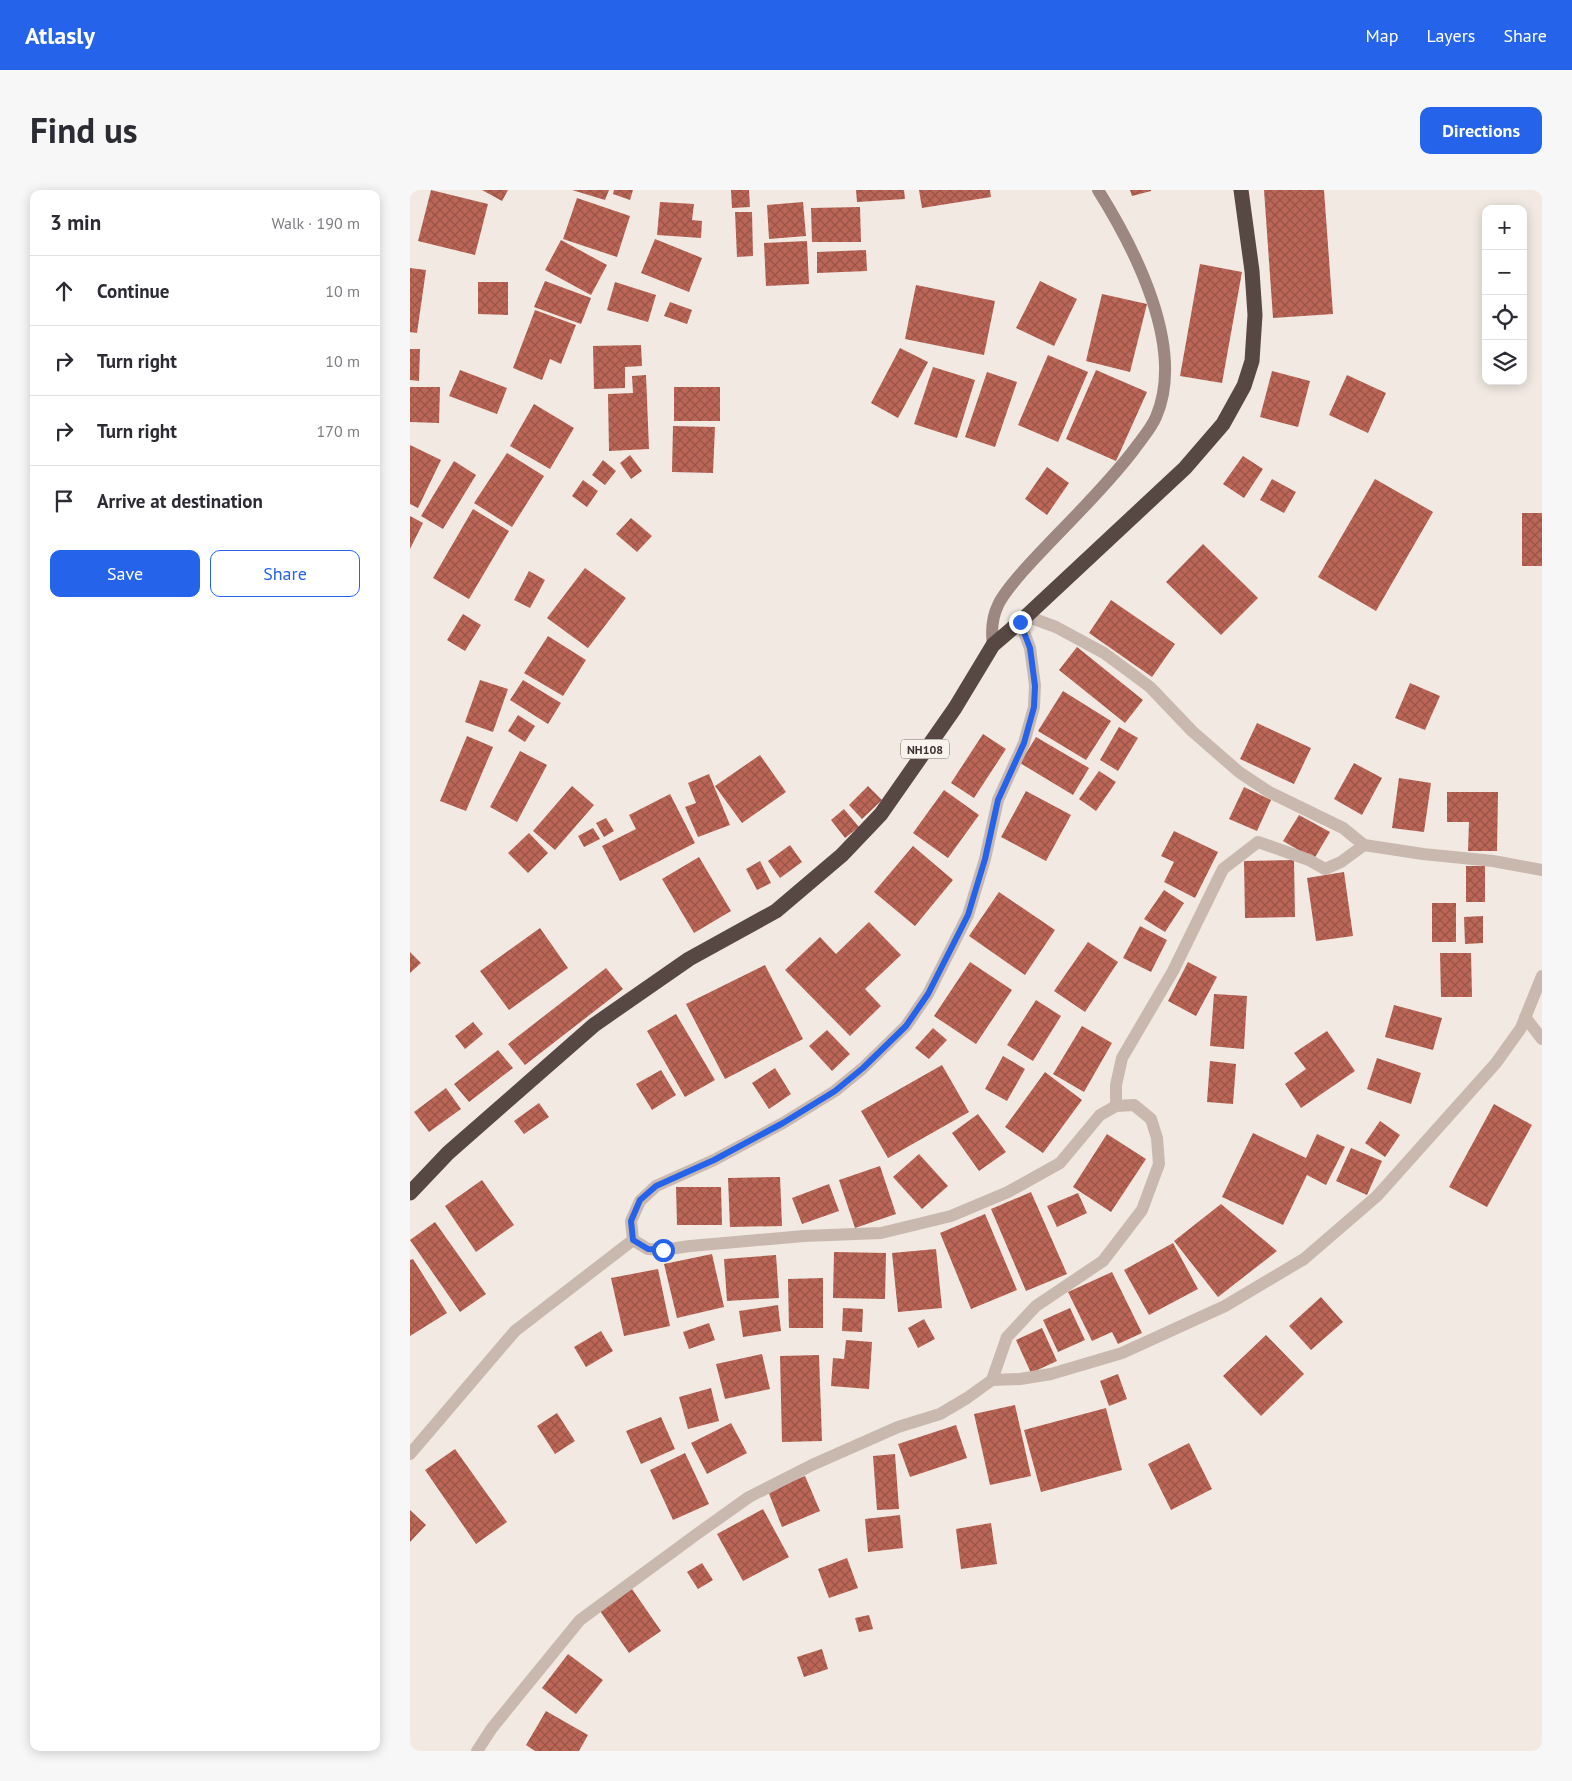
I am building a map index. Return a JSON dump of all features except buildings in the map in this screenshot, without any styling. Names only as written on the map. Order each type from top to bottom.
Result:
[{"type":"highway","name":"NH108","points":[[410,1193],[448,1153],[594,1025],[688,959],[776,912],[842,855],[881,814],[955,708],[993,645],[1185,468],[1222,424],[1244,386],[1252,361],[1255,315],[1252,271],[1240,190]]},
{"type":"street","points":[[993,645],[990,628],[998,605],[1009,588],[1054,536],[1085,507],[1122,466],[1156,418],[1164,387],[1164,351],[1157,312],[1126,240],[1098,190]]},
{"type":"street","points":[[633,1240],[631,1221],[640,1200],[656,1186],[722,1155],[783,1123],[835,1091],[863,1068],[906,1026],[928,994],[968,915],[985,859],[998,800],[1024,743],[1034,707],[1035,686],[1030,648],[1023,619],[1056,627],[1104,653],[1150,688],[1192,731],[1238,772],[1269,792],[1343,828],[1364,845],[1423,854],[1493,861],[1542,870]]},
{"type":"street","points":[[1116,1106],[1116,1085],[1122,1058],[1173,970],[1222,869],[1258,842],[1309,860],[1324,869],[1341,862],[1364,845]]},
{"type":"street","points":[[477,1751],[492,1728],[580,1620],[749,1497],[812,1465],[898,1428],[940,1414],[992,1380],[1020,1379],[1051,1374],[1122,1353],[1225,1306],[1304,1259],[1377,1196],[1496,1063],[1521,1028],[1542,976]]},
{"type":"street","points":[[1525,1017],[1542,1040]]},
{"type":"street","points":[[633,1240],[648,1249],[663,1250],[804,1236],[881,1233],[951,1216],[1008,1192],[1060,1163],[1100,1115],[1116,1106],[1134,1105],[1151,1118],[1157,1138],[1160,1164],[1142,1210],[1103,1261],[1036,1306],[1007,1337],[992,1380]]},
{"type":"street","points":[[410,1454],[515,1331],[633,1240]]},
{"type":"route","points":[[663,1250],[648,1249],[633,1240],[631,1221],[640,1200],[656,1186],[714,1160],[783,1123],[835,1091],[863,1068],[906,1026],[928,994],[968,915],[985,859],[998,800],[1024,743],[1034,707],[1035,686],[1030,648],[1020,622]]}]
